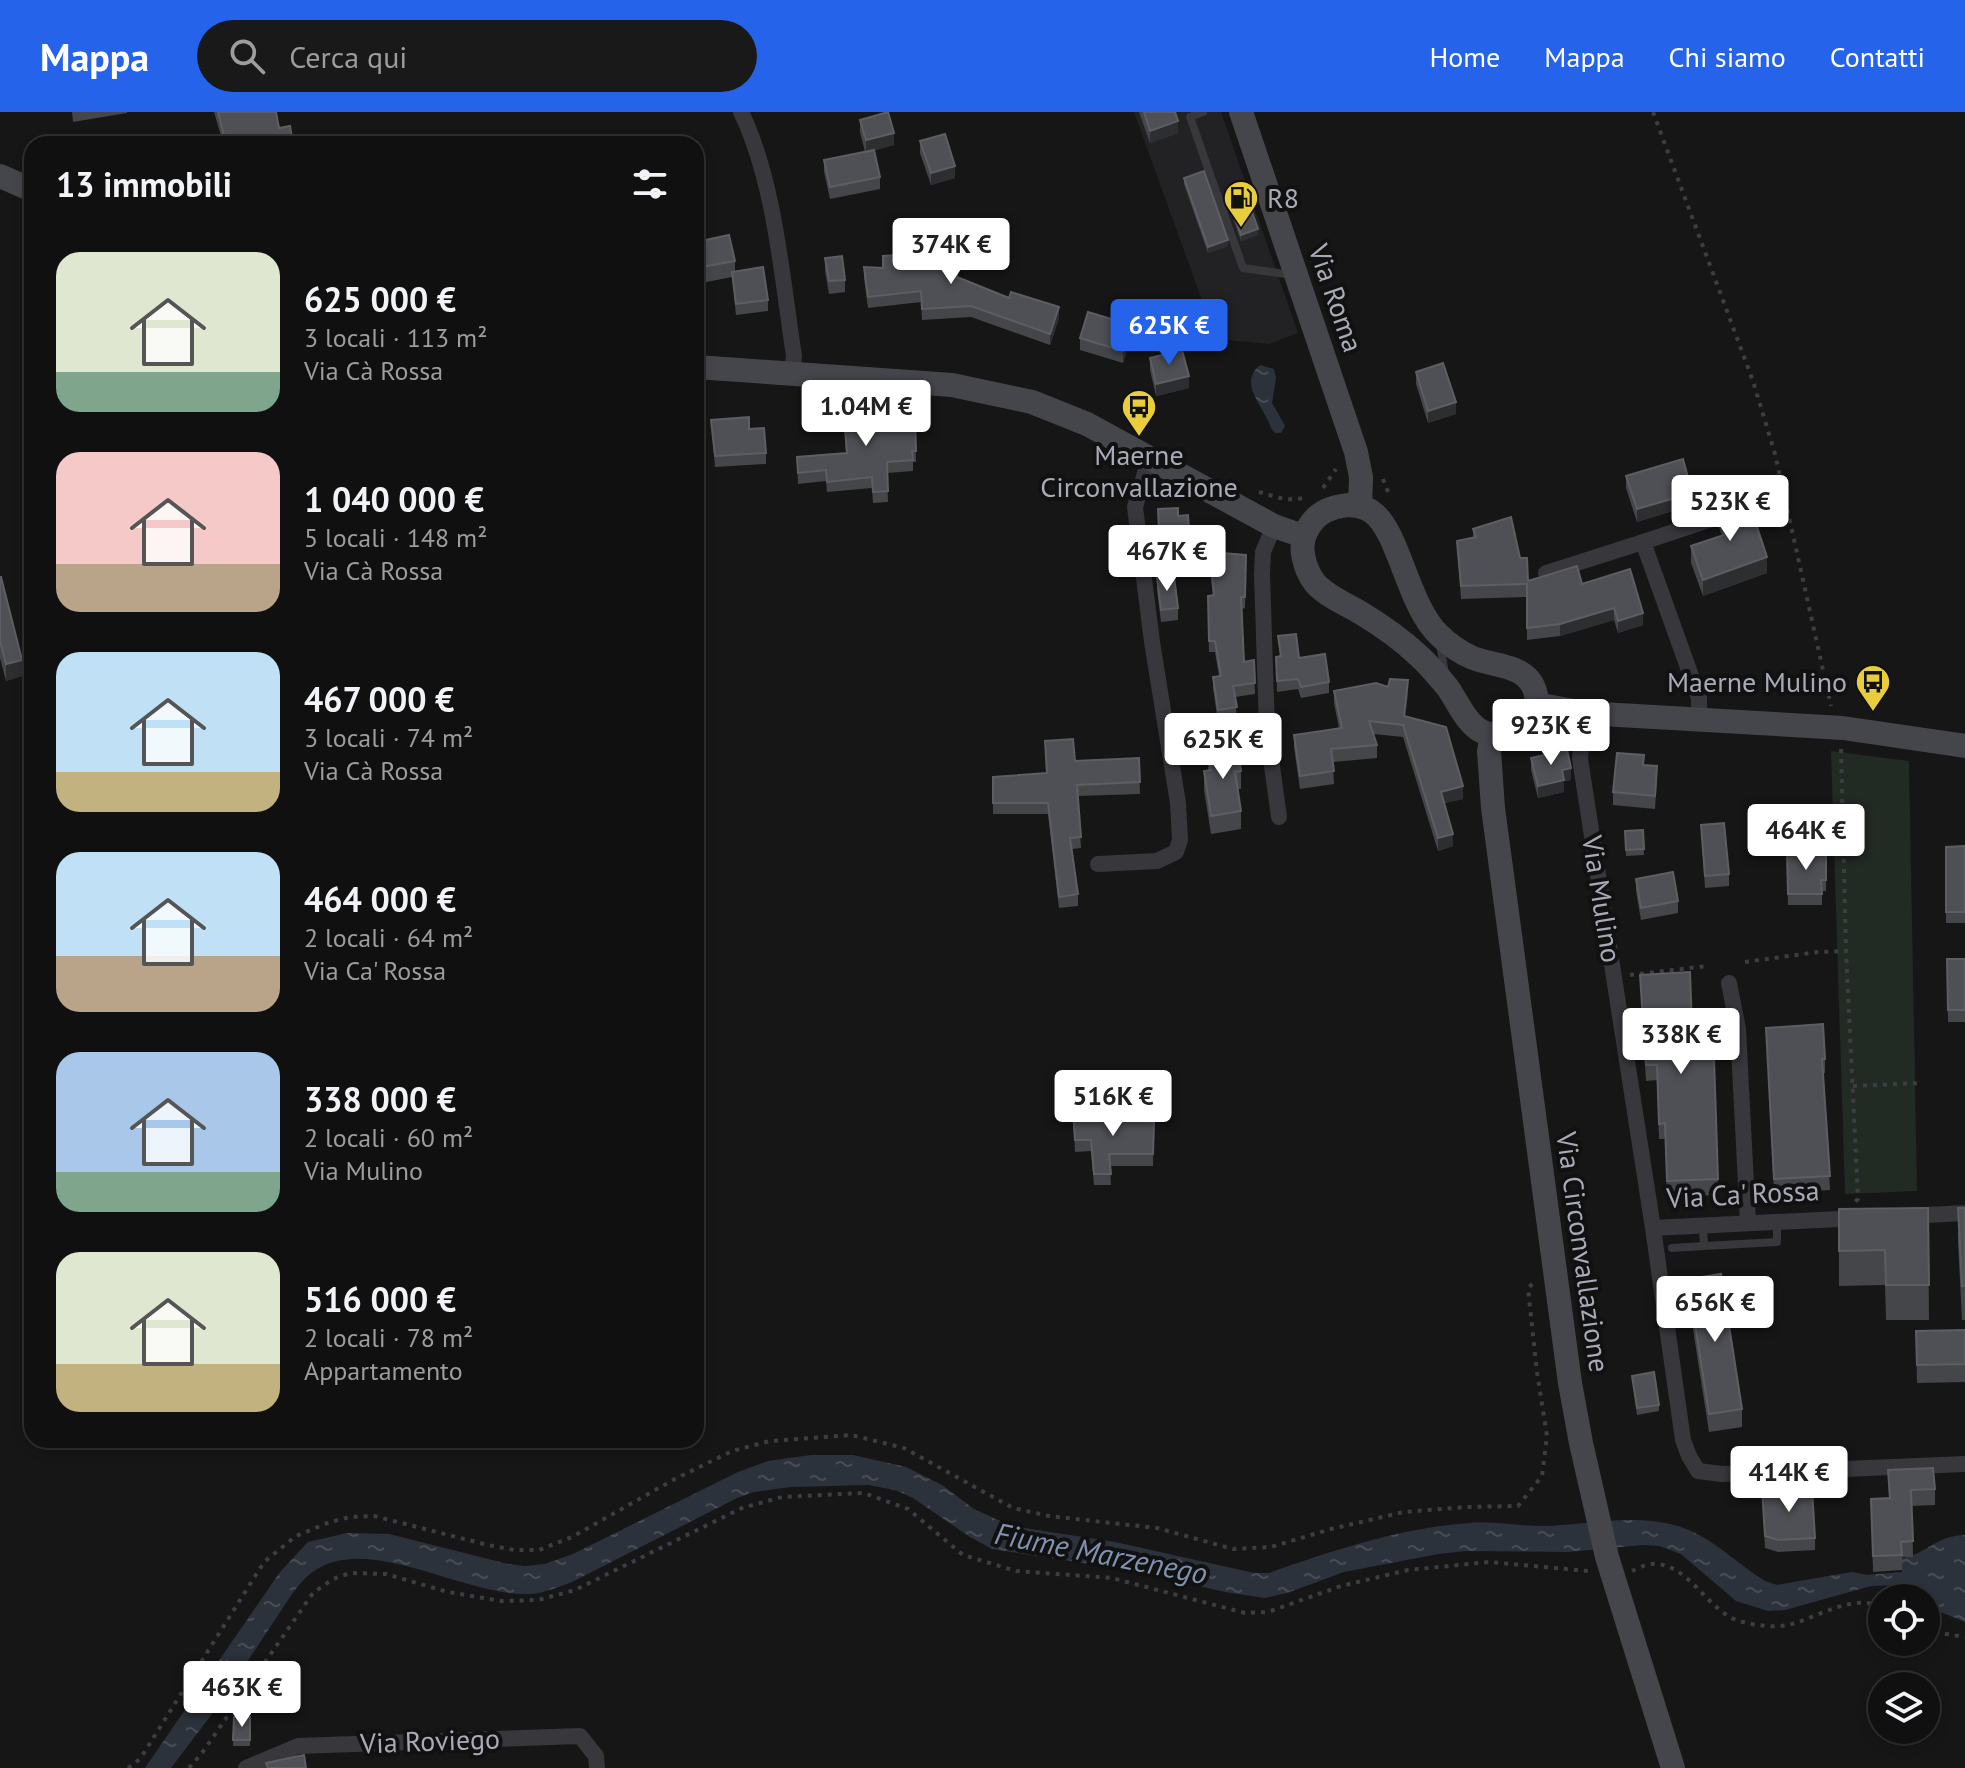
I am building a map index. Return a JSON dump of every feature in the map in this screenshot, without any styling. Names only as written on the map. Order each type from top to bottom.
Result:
[{"type":"main road","name":"Via Roma","points":[[1241,112],[1356,452],[1361,477],[1360,506]]},
{"type":"main road","points":[[0,176],[24,186]]},
{"type":"main road","points":[[704,368],[952,385],[1032,402],[1087,424],[1274,526],[1303,536]]},
{"type":"main road","points":[[1360,506],[1371,511],[1385,527],[1414,598],[1439,635],[1472,657],[1518,670],[1529,679],[1536,704],[1530,718],[1517,729],[1504,735],[1482,732],[1473,725],[1446,686],[1420,657],[1316,584],[1306,567],[1302,551],[1303,536],[1313,518],[1334,507],[1360,506]]},
{"type":"main road","points":[[1536,704],[1584,713],[1843,728],[1965,746]]},
{"type":"main road","name":"Via Circonvallazione","points":[[1492,734],[1489,751],[1493,808],[1570,1383],[1603,1565],[1673,1768]]},
{"type":"street","points":[[741,112],[754,137],[779,248],[794,356],[792,373]]},
{"type":"street","points":[[1098,864],[1157,861],[1176,852],[1180,840],[1178,803],[1152,642],[1135,507],[1145,473],[1153,459]]},
{"type":"street","points":[[1546,573],[1709,520]]},
{"type":"street","points":[[1274,526],[1263,552],[1262,574],[1267,730],[1279,817]]},
{"type":"street","points":[[1643,542],[1699,698],[1699,720]]},
{"type":"street","name":"Via Mulino","points":[[1584,713],[1580,759],[1653,1228]]},
{"type":"street","points":[[1729,983],[1738,1029],[1748,1223]]},
{"type":"street","name":"Via Ca' Rossa","points":[[1965,1213],[1653,1228],[1683,1440],[1698,1471],[1722,1474],[1965,1464]]},
{"type":"street","name":"Via Roviego","points":[[246,1768],[298,1746],[580,1736],[596,1756],[597,1768]]},
{"type":"lane","points":[[1203,112],[1190,117],[1243,268],[1297,276]]},
{"type":"lane","points":[[1439,635],[1446,686]]},
{"type":"lane","points":[[1672,1248],[1777,1242],[1777,1222]]},
{"type":"lane","points":[[1703,1226],[1704,1246]]},
{"type":"path","points":[[1653,112],[1748,366],[1775,454],[1832,710]]},
{"type":"path","points":[[1381,472],[1391,499]]},
{"type":"path","points":[[1841,748],[1846,951],[1858,1199],[1848,1208],[1848,1219]]},
{"type":"path","points":[[1745,962],[1846,951]]},
{"type":"path","points":[[1614,977],[1707,966]]},
{"type":"path","points":[[1853,1086],[1920,1083]]},
{"type":"path","points":[[128,1768],[140,1759],[264,1562],[296,1536],[350,1517],[374,1516],[488,1545],[514,1550],[539,1550],[572,1537],[732,1451],[770,1441],[851,1435],[904,1448],[1013,1508],[1049,1516],[1157,1528],[1233,1549],[1271,1547],[1404,1512],[1518,1506],[1542,1476],[1547,1436],[1528,1289],[1553,1255]]},
{"type":"path","points":[[189,1768],[313,1593],[333,1579],[350,1573],[386,1574],[448,1592],[488,1599],[538,1600],[575,1590],[742,1508],[782,1497],[864,1493],[908,1509],[963,1555],[1016,1571],[1112,1578],[1245,1613],[1268,1612],[1341,1586],[1408,1570],[1489,1562],[1568,1568],[1603,1565]]},
{"type":"path","points":[[1627,1573],[1650,1564],[1665,1567],[1682,1575],[1713,1605],[1737,1621],[1760,1626],[1789,1625],[1851,1603],[1868,1605]]},
{"type":"path","points":[[1940,1633],[1965,1637]]},
{"type":"shaded area","points":[[1134,112],[1221,112],[1298,333],[1269,344],[1216,339]]},
{"type":"shaded area","points":[[1831,751],[1909,761],[1917,1191],[1845,1194]]},
{"type":"water","points":[[1260,365],[1274,369],[1276,378],[1272,403],[1285,426],[1281,433],[1275,433],[1271,428],[1252,388],[1251,380]]},
{"type":"water","name":"Fiume Marzenego","points":[[811,1455],[853,1455],[906,1467],[942,1485],[974,1509],[1011,1526],[1115,1542],[1254,1573],[1269,1573],[1368,1541],[1444,1526],[1480,1523],[1550,1526],[1638,1520],[1689,1530],[1765,1581],[1777,1585],[1852,1572],[1867,1575],[1902,1572],[1901,1558],[1917,1554],[1946,1538],[1965,1535],[1965,1622],[1940,1612],[1940,1584],[1868,1584],[1868,1587],[1785,1610],[1768,1611],[1736,1601],[1681,1554],[1659,1546],[1643,1545],[1568,1552],[1466,1551],[1438,1554],[1344,1572],[1265,1598],[1135,1571],[992,1549],[913,1498],[895,1490],[868,1485],[790,1487],[754,1492],[737,1498],[572,1582],[536,1593],[478,1587],[422,1570],[366,1559],[341,1560],[319,1568],[307,1576],[292,1594],[218,1706],[171,1768],[145,1768],[280,1572],[308,1542],[347,1533],[389,1534],[508,1564],[545,1564],[573,1554],[738,1472],[768,1461]]},
{"type":"building","points":[[218,112],[276,112],[279,128],[290,126],[292,136],[224,136]]},
{"type":"building","points":[[888,112],[894,133],[866,140],[860,120]]},
{"type":"building","points":[[1144,112],[1175,112],[1178,121],[1150,131]]},
{"type":"building","points":[[945,134],[955,166],[931,173],[920,141]]},
{"type":"building","points":[[874,150],[880,177],[830,187],[824,160]]},
{"type":"building","points":[[1204,171],[1228,240],[1208,247],[1184,178]]},
{"type":"building","points":[[1250,206],[1258,229],[1241,235],[1233,212]]},
{"type":"building","points":[[933,233],[936,249],[958,249],[957,277],[1009,298],[1011,292],[1059,307],[1050,334],[971,306],[922,309],[921,291],[868,297],[864,267],[883,268],[883,256],[918,254],[915,236]]},
{"type":"building","points":[[729,235],[735,261],[704,267],[704,240]]},
{"type":"building","points":[[842,256],[845,280],[829,281],[825,258]]},
{"type":"building","points":[[763,267],[768,300],[736,304],[732,272]]},
{"type":"building","points":[[1177,308],[1181,323],[1156,328],[1151,311]]},
{"type":"building","points":[[1088,312],[1131,325],[1123,351],[1080,338]]},
{"type":"building","points":[[1182,350],[1189,376],[1156,384],[1150,358]]},
{"type":"building","points":[[1443,363],[1456,402],[1428,411],[1416,372]]},
{"type":"building","points":[[869,402],[870,421],[915,418],[916,451],[912,451],[913,460],[887,462],[888,491],[873,492],[872,477],[827,482],[826,470],[798,473],[797,457],[847,453],[843,404]]},
{"type":"building","points":[[749,417],[749,429],[764,428],[766,453],[715,456],[711,420]]},
{"type":"building","points":[[1683,459],[1692,493],[1637,509],[1626,476]]},
{"type":"building","points":[[1741,496],[1752,525],[1756,524],[1767,557],[1703,580],[1691,546],[1727,534],[1718,509],[1720,504]]},
{"type":"building","points":[[1178,508],[1178,516],[1188,515],[1189,530],[1159,532],[1158,509]]},
{"type":"building","points":[[1511,517],[1520,558],[1527,558],[1528,581],[1577,566],[1582,584],[1630,569],[1643,613],[1618,621],[1614,608],[1560,624],[1527,628],[1527,584],[1461,586],[1457,541],[1476,537],[1473,529]]},
{"type":"building","points":[[1209,552],[1246,555],[1245,597],[1241,597],[1244,662],[1254,660],[1255,683],[1233,686],[1237,707],[1218,710],[1213,677],[1221,676],[1215,641],[1209,641],[1208,596],[1214,595]]},
{"type":"building","points":[[1174,576],[1178,608],[1161,610],[1157,577]]},
{"type":"building","points":[[0,577],[22,660],[6,664],[0,641]]},
{"type":"building","points":[[1296,634],[1299,658],[1325,654],[1329,682],[1301,687],[1298,679],[1277,681],[1276,657],[1281,656],[1278,636]]},
{"type":"building","points":[[1390,679],[1408,680],[1404,716],[1446,727],[1463,786],[1441,792],[1453,834],[1438,838],[1403,725],[1369,721],[1377,745],[1331,749],[1334,771],[1300,776],[1294,735],[1342,728],[1334,691],[1376,683],[1388,687]]},
{"type":"building","points":[[1073,739],[1075,761],[1139,758],[1140,782],[1077,785],[1081,837],[1070,838],[1078,894],[1059,897],[1048,803],[993,803],[993,777],[1047,773],[1045,741]]},
{"type":"building","points":[[1237,746],[1241,771],[1235,772],[1241,811],[1211,816],[1204,771],[1211,770],[1208,751]]},
{"type":"building","points":[[1567,750],[1571,768],[1562,770],[1564,780],[1538,786],[1531,758]]},
{"type":"building","points":[[1617,753],[1644,755],[1643,765],[1657,766],[1655,796],[1613,792]]},
{"type":"building","points":[[1724,823],[1729,874],[1705,876],[1701,825]]},
{"type":"building","points":[[1643,830],[1644,849],[1626,850],[1625,831]]},
{"type":"building","points":[[1965,846],[1965,912],[1946,912],[1946,847]]},
{"type":"building","points":[[1787,852],[1826,852],[1826,880],[1821,880],[1822,894],[1788,894]]},
{"type":"building","points":[[1673,872],[1678,901],[1641,908],[1636,879]]},
{"type":"building","points":[[1947,959],[1965,959],[1965,1010],[1948,1010]]},
{"type":"building","points":[[1690,972],[1692,1029],[1713,1028],[1718,1179],[1667,1181],[1665,1123],[1659,1124],[1657,1065],[1646,1065],[1640,975]]},
{"type":"building","points":[[1823,1024],[1825,1059],[1822,1059],[1830,1176],[1774,1179],[1766,1028]]},
{"type":"building","points":[[1073,1112],[1099,1112],[1099,1119],[1154,1122],[1153,1154],[1109,1154],[1111,1174],[1094,1174],[1091,1140],[1075,1140]]},
{"type":"building","points":[[1928,1208],[1929,1285],[1886,1285],[1885,1250],[1839,1251],[1839,1209]]},
{"type":"building","points":[[1958,1208],[1965,1208],[1965,1286],[1962,1286]]},
{"type":"building","points":[[1721,1274],[1742,1409],[1709,1414],[1688,1279]]},
{"type":"building","points":[[1965,1330],[1965,1364],[1917,1365],[1916,1331]]},
{"type":"building","points":[[1654,1372],[1659,1405],[1637,1408],[1632,1376]]},
{"type":"building","points":[[1933,1468],[1935,1489],[1911,1490],[1913,1541],[1901,1542],[1902,1555],[1873,1556],[1871,1499],[1890,1498],[1888,1470]]},
{"type":"building","points":[[1812,1488],[1815,1538],[1778,1540],[1765,1536],[1762,1489]]},
{"type":"building","points":[[234,1717],[250,1717],[250,1740],[233,1740]]},
{"type":"building","points":[[304,1755],[306,1768],[268,1768],[266,1763]]},
{"type":"place","name":"R8","points":[[1241,229]]},
{"type":"place","name":"Maerne Circonvallazione","points":[[1139,438]]},
{"type":"place","name":"Maerne Mulino","points":[[1873,713]]}]
